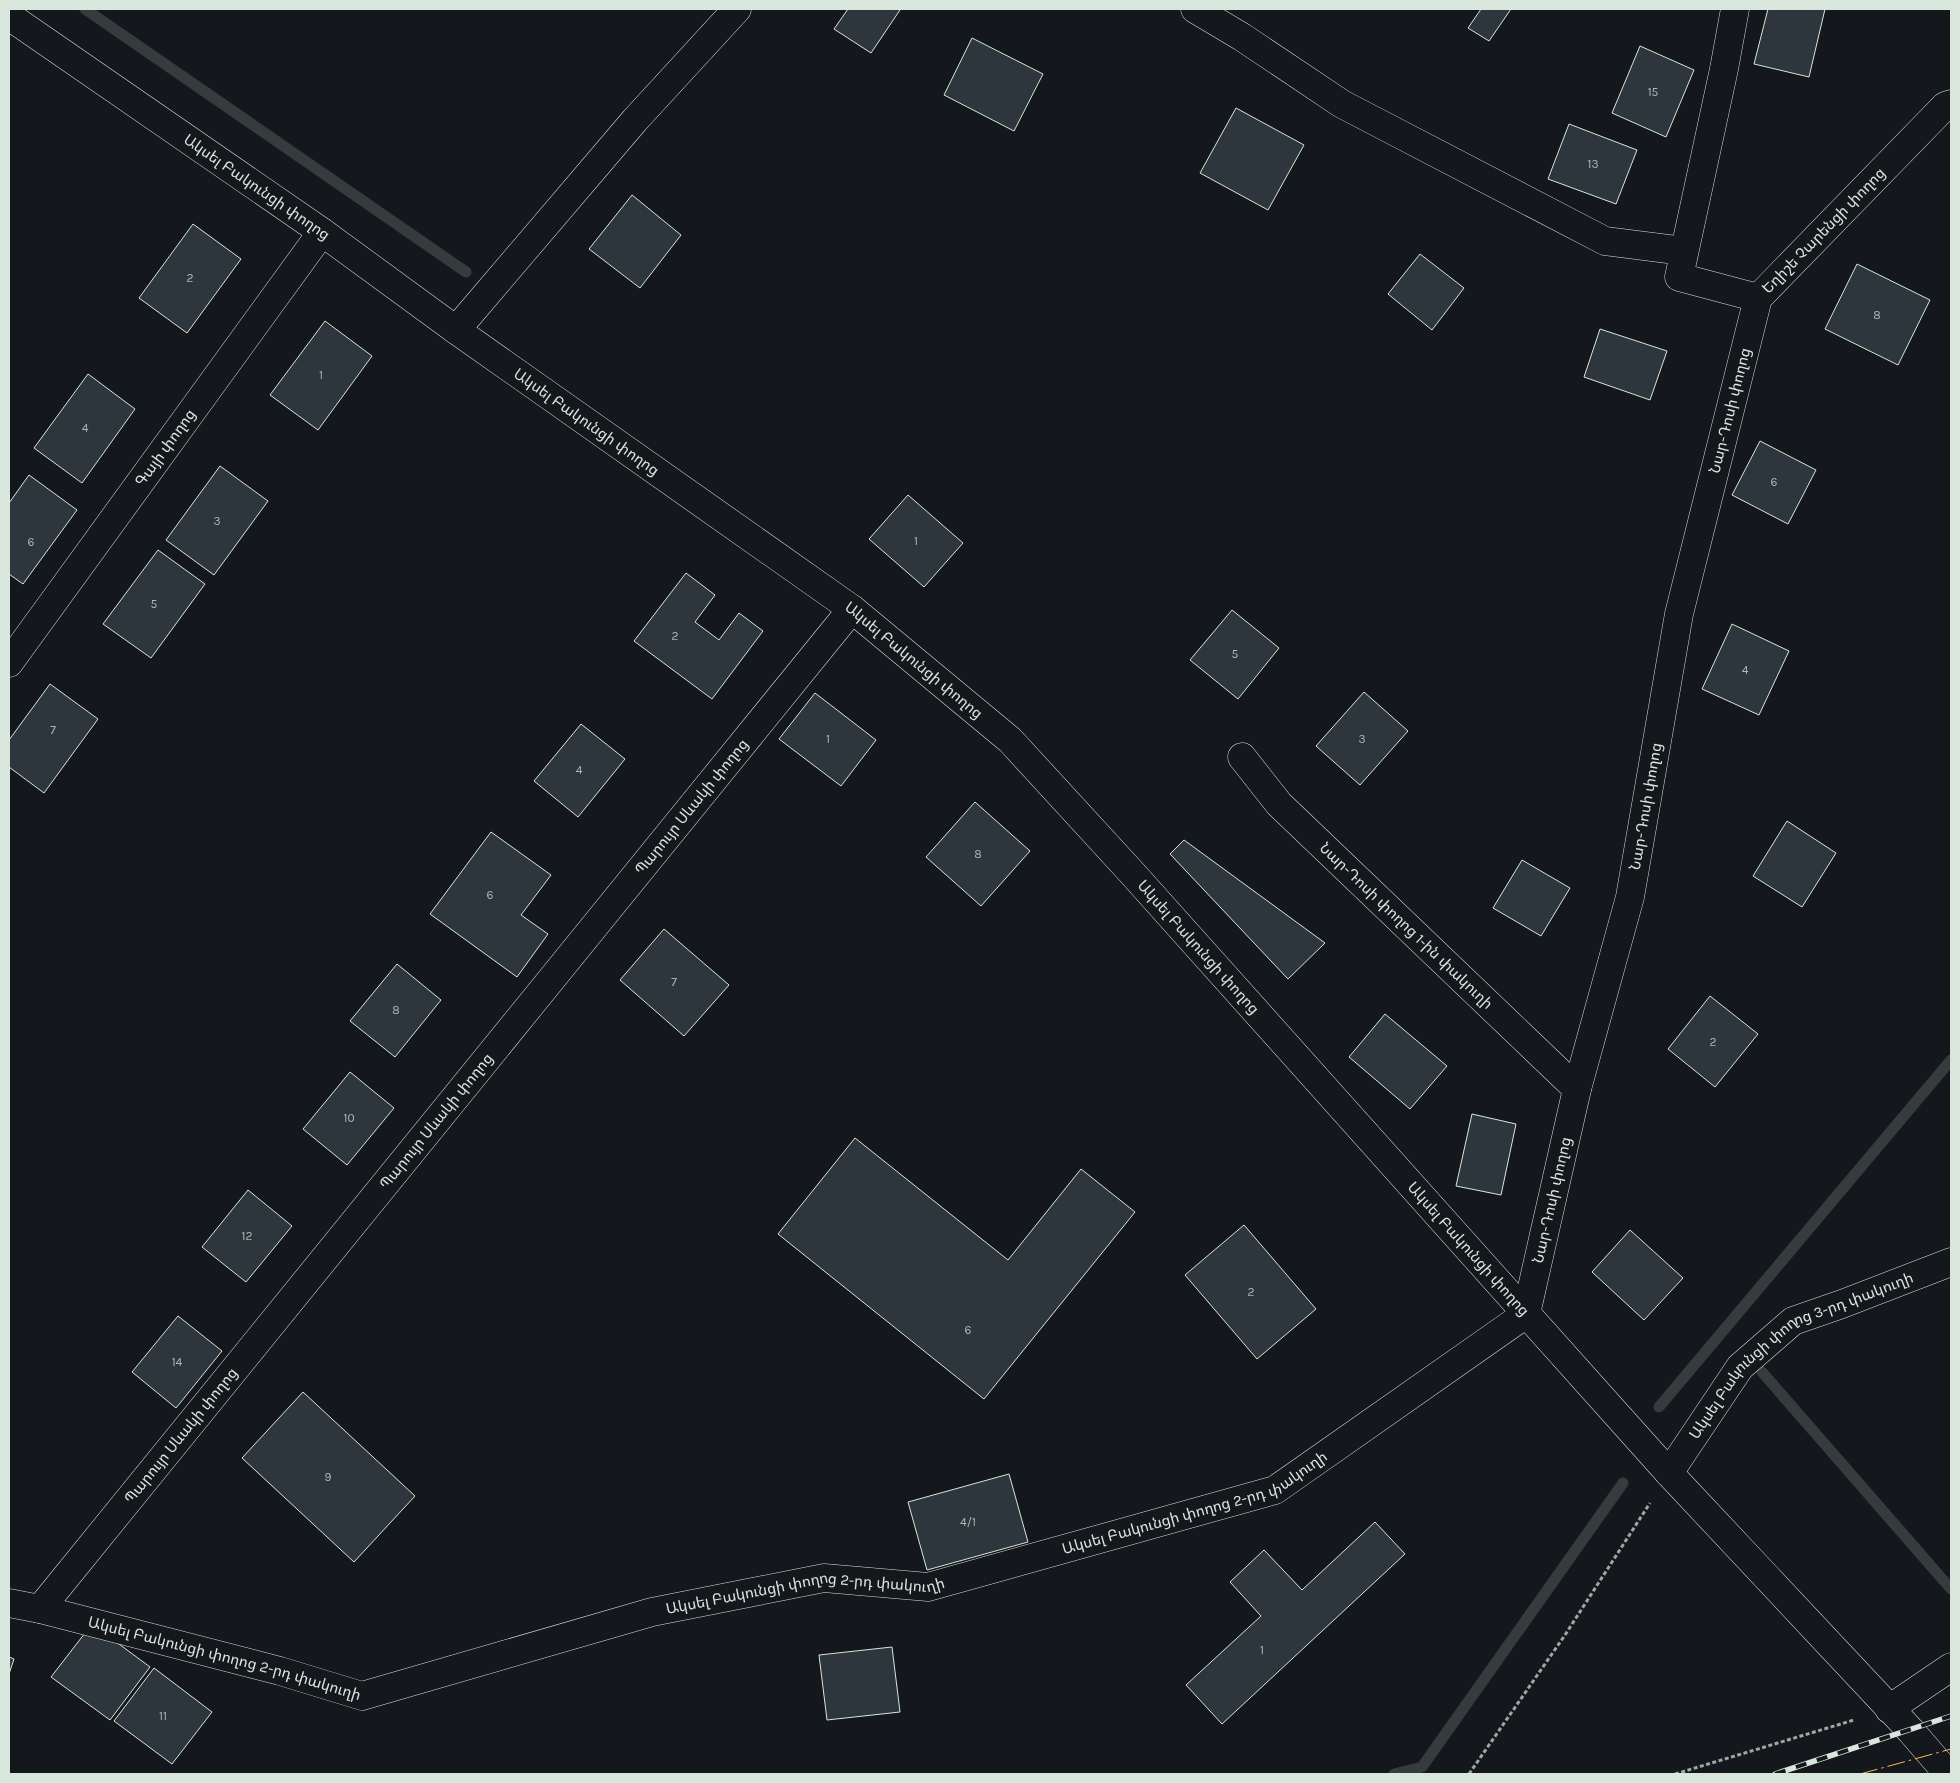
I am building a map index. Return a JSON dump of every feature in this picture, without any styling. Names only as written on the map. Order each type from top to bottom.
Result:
[{"type":"street","points":[[456,330],[635,120],[737,9]]},
{"type":"street","points":[[1195,9],[1242,37],[1342,104],[1605,241],[1684,251]]},
{"type":"street","name":"Եղիշե Չարենցի փողոց","points":[[1735,9],[1724,69],[1679,277],[1758,298],[1938,113],[1945,106],[1951,104]]},
{"type":"street","name":"Ակսել Բակունցի փողոց","points":[[9,16],[322,232],[456,330],[852,609],[1010,740],[1134,874],[1669,1473],[1911,1731],[1948,1774]]},
{"type":"street","name":"Գայի փողոց","points":[[9,663],[322,232]]},
{"type":"street","name":"Նար-Դոսի փողոց","points":[[1526,1314],[1577,1089],[1630,898],[1679,614],[1758,298]]},
{"type":"street","name":"Պարույր Սևակի փողոց","points":[[40,1608],[852,609]]},
{"type":"street","name":"Նար-Դոսի փողոց 1-ին փակուղի","points":[[1242,756],[1279,804],[1577,1089]]},
{"type":"street","name":"Ակսել Բակունցի փողոց 3-րդ փակուղի","points":[[1669,1473],[1740,1367],[1793,1321],[1951,1262]]},
{"type":"street","name":"Ակսել Բակունցի փողոց 2-րդ փակուղի","points":[[40,1608],[280,1671],[362,1696],[652,1612],[824,1578],[928,1587],[1275,1490],[1526,1314]]},
{"type":"street","points":[[9,1603],[40,1608]]},
{"type":"street","points":[[1889,1709],[1951,1667]]},
{"type":"path","points":[[1469,1774],[1565,1635],[1669,1473]]},
{"type":"path","points":[[1675,1774],[1889,1709]]},
{"type":"building","points":[[848,9],[900,10],[871,53],[834,29]]},
{"type":"building","points":[[1481,9],[1511,9],[1489,41],[1468,28]]},
{"type":"building","points":[[1768,9],[1825,9],[1809,77],[1754,64]]},
{"type":"building","points":[[972,38],[1043,74],[1014,131],[944,95]]},
{"type":"building","points":[[1640,46],[1694,70],[1666,137],[1612,113]]},
{"type":"building","points":[[1236,108],[1304,145],[1268,210],[1200,173]]},
{"type":"building","points":[[1569,124],[1637,150],[1616,204],[1548,179]]},
{"type":"building","points":[[632,195],[681,235],[640,288],[589,249]]},
{"type":"building","points":[[193,224],[241,259],[187,333],[139,298]]},
{"type":"building","points":[[1420,254],[1464,288],[1432,330],[1388,294]]},
{"type":"building","points":[[1857,264],[1930,300],[1898,365],[1825,329]]},
{"type":"building","points":[[325,321],[372,356],[318,430],[270,395]]},
{"type":"building","points":[[1600,329],[1667,351],[1650,400],[1584,377]]},
{"type":"building","points":[[88,374],[135,409],[82,483],[34,448]]},
{"type":"building","points":[[1760,441],[1816,470],[1788,524],[1732,495]]},
{"type":"building","points":[[220,466],[268,501],[214,575],[166,540]]},
{"type":"building","points":[[29,475],[77,510],[23,584],[9,574],[9,503]]},
{"type":"building","points":[[908,495],[963,543],[924,587],[869,539]]},
{"type":"building","points":[[158,550],[205,584],[151,658],[103,624]]},
{"type":"building","points":[[686,573],[715,595],[695,622],[719,640],[739,613],[763,631],[712,699],[634,641]]},
{"type":"building","points":[[1232,610],[1279,648],[1238,699],[1190,660]]},
{"type":"building","points":[[1732,624],[1789,651],[1759,715],[1702,689]]},
{"type":"building","points":[[50,684],[98,719],[44,793],[9,767],[9,740]]},
{"type":"building","points":[[1364,692],[1408,731],[1360,785],[1316,746]]},
{"type":"building","points":[[815,693],[876,740],[841,786],[779,739]]},
{"type":"building","points":[[581,724],[625,759],[578,817],[534,781]]},
{"type":"building","points":[[975,802],[1030,851],[981,906],[926,857]]},
{"type":"building","points":[[1787,821],[1836,853],[1802,907],[1753,876]]},
{"type":"building","points":[[491,832],[551,875],[521,915],[548,934],[517,977],[430,914]]},
{"type":"building","points":[[1184,840],[1325,943],[1288,979],[1170,854]]},
{"type":"building","points":[[1522,860],[1570,888],[1541,936],[1493,908]]},
{"type":"building","points":[[664,929],[729,985],[684,1036],[620,980]]},
{"type":"building","points":[[397,964],[441,1000],[395,1057],[350,1021]]},
{"type":"building","points":[[1710,996],[1758,1034],[1715,1087],[1668,1049]]},
{"type":"building","points":[[1385,1014],[1447,1066],[1410,1109],[1349,1057]]},
{"type":"building","points":[[350,1072],[394,1108],[347,1165],[303,1129]]},
{"type":"building","points":[[1472,1114],[1516,1124],[1501,1195],[1456,1186]]},
{"type":"building","points":[[855,1138],[1008,1260],[1081,1169],[1135,1212],[984,1399],[778,1234]]},
{"type":"building","points":[[248,1190],[292,1226],[246,1282],[202,1247]]},
{"type":"building","points":[[1244,1225],[1316,1309],[1257,1359],[1185,1275]]},
{"type":"building","points":[[1630,1230],[1683,1278],[1644,1320],[1592,1272]]},
{"type":"building","points":[[178,1316],[222,1351],[176,1408],[132,1372]]},
{"type":"building","points":[[303,1392],[415,1496],[354,1562],[242,1458]]},
{"type":"building","points":[[1009,1474],[1028,1542],[927,1570],[908,1502]]},
{"type":"building","points":[[1375,1522],[1405,1554],[1222,1724],[1186,1685],[1261,1616],[1230,1582],[1264,1550],[1302,1590]]},
{"type":"building","points":[[92,1624],[150,1667],[110,1720],[51,1677]]},
{"type":"building","points":[[892,1647],[900,1712],[827,1720],[819,1655]]},
{"type":"building","points":[[9,1657],[14,1659],[9,1674]]},
{"type":"building","points":[[154,1668],[212,1712],[172,1764],[114,1721]]},
{"type":"waterway","points":[[85,9],[466,272]]},
{"type":"waterway","points":[[1659,1407],[1951,1060]]},
{"type":"waterway","points":[[1762,1372],[1951,1589]]},
{"type":"waterway","points":[[1394,1774],[1422,1767],[1623,1483]]},
{"type":"railway","points":[[1775,1774],[1951,1716]]},
{"type":"power","points":[[1860,1774],[1951,1749]]}]
